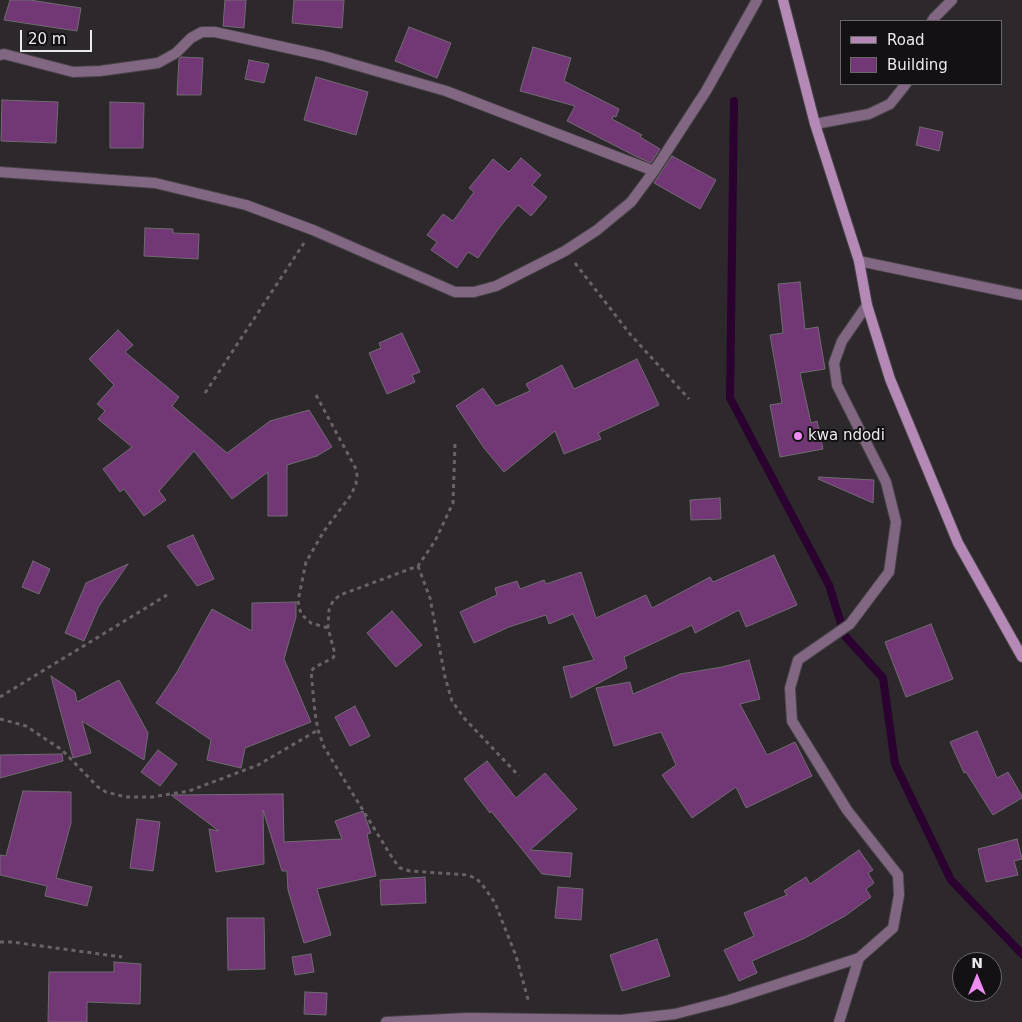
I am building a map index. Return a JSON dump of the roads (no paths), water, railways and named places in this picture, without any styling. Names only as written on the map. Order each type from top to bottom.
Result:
[{"type":"street","points":[[0,172],[155,183],[246,206],[313,230],[455,292],[474,292],[496,286],[565,251],[597,230],[631,202],[654,171],[706,91],[757,0]]},
{"type":"street","points":[[783,0],[815,124],[859,261],[867,305],[890,379],[958,544],[1022,657]]},
{"type":"street","points":[[933,20],[952,0]]},
{"type":"street","points":[[0,55],[4,54],[73,72],[100,71],[158,63],[176,53],[191,38],[202,32],[215,32],[324,56],[446,91],[654,171]]},
{"type":"street","points":[[815,124],[869,114],[890,104],[905,85]]},
{"type":"street","points":[[859,261],[1022,294]]},
{"type":"street","points":[[386,1022],[468,1018],[621,1020],[674,1014],[728,1000],[859,958],[893,928],[899,895],[898,875],[847,810],[792,721],[790,688],[798,660],[850,624],[889,572],[896,522],[886,482],[837,385],[834,363],[842,341],[867,305]]},
{"type":"street","points":[[839,1022],[859,958]]},
{"type":"waterway","points":[[734,101],[730,398],[829,585],[845,636],[883,678],[895,764],[951,880],[1022,954]]},
{"type":"place","name":"kwa ndodi","points":[[798,436]]}]
